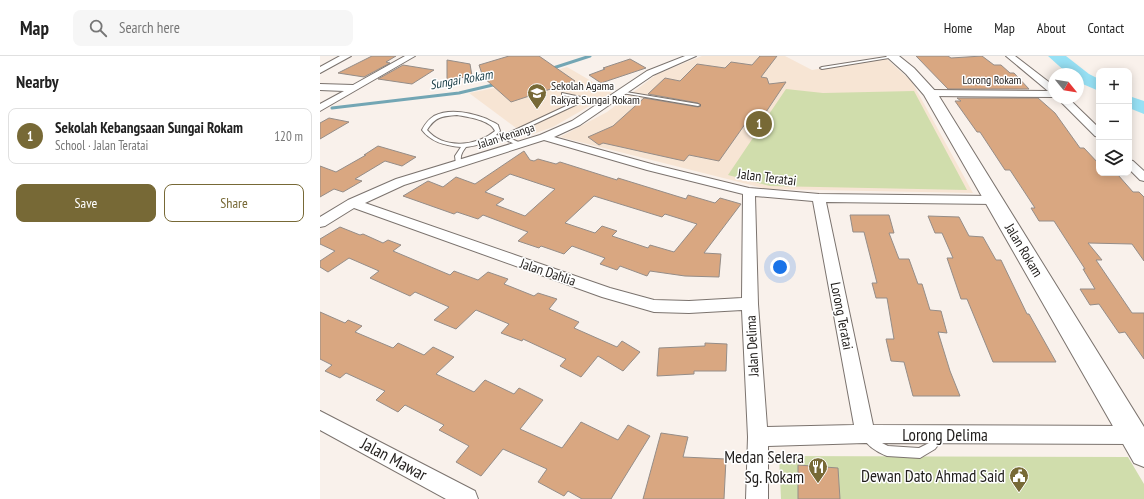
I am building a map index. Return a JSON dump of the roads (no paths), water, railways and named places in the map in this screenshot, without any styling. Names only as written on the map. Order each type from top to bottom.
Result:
[{"type":"main road","name":"Jalan Rokam","points":[[893,56],[910,71],[930,93],[1144,453]]},
{"type":"street","points":[[320,70],[347,56]]},
{"type":"street","points":[[320,108],[411,56]]},
{"type":"street","name":"Jalan Kenanga","points":[[320,223],[353,203],[400,182],[521,145],[576,123],[650,74],[692,56]]},
{"type":"street","points":[[1010,56],[1048,86]]},
{"type":"street","points":[[320,87],[356,88]]},
{"type":"street","name":"Lorong Rokam","points":[[930,93],[1048,94]]},
{"type":"street","points":[[1068,104],[1096,131]]},
{"type":"street","name":"Jalan Teratai","points":[[544,137],[651,168],[749,192],[819,198],[993,200]]},
{"type":"street","points":[[1132,166],[1144,177]]},
{"type":"street","name":"Jalan Delima","points":[[749,192],[750,304],[758,437],[756,499]]},
{"type":"street","name":"Lorong Teratai","points":[[819,198],[865,434]]},
{"type":"street","name":"Jalan Dahlia","points":[[353,203],[608,293],[654,306],[689,307],[750,304]]},
{"type":"street","name":"Jalan Mawar","points":[[320,420],[467,499]]},
{"type":"street","name":"Lorong Delima","points":[[758,437],[865,434],[1133,435]]},
{"type":"lane","points":[[822,68],[893,56]]},
{"type":"lane","points":[[320,65],[329,65]]},
{"type":"lane","points":[[622,92],[698,105]]},
{"type":"lane","points":[[564,94],[607,103]]},
{"type":"lane","points":[[503,137],[585,99]]},
{"type":"lane","points":[[449,114],[469,115],[490,122],[496,126],[498,131],[490,137],[478,143],[464,146],[453,145],[426,135],[424,130],[426,125],[436,118],[449,114]]},
{"type":"lane","points":[[490,137],[503,137],[513,140],[521,145]]},
{"type":"lane","points":[[459,164],[457,159],[459,152],[464,146]]},
{"type":"waterway","name":"Sungai Rokam","points":[[550,69],[590,56]]},
{"type":"waterway","points":[[1056,56],[1083,78],[1096,84]]},
{"type":"waterway","name":"Sungai Rokam","points":[[332,108],[459,93],[497,84]]},
{"type":"waterway","points":[[1132,102],[1144,108]]},
{"type":"place","name":"Sekolah Agama Rakyat Sungai Rokam","points":[[537,110]]},
{"type":"place","name":"Sekolah Kebangsaan Sungai Rokam","points":[[759,124]]},
{"type":"place","name":"Medan Selera Sg. Rokam","points":[[818,484]]},
{"type":"place","name":"Dewan Dato Ahmad Said","points":[[1019,493]]}]
